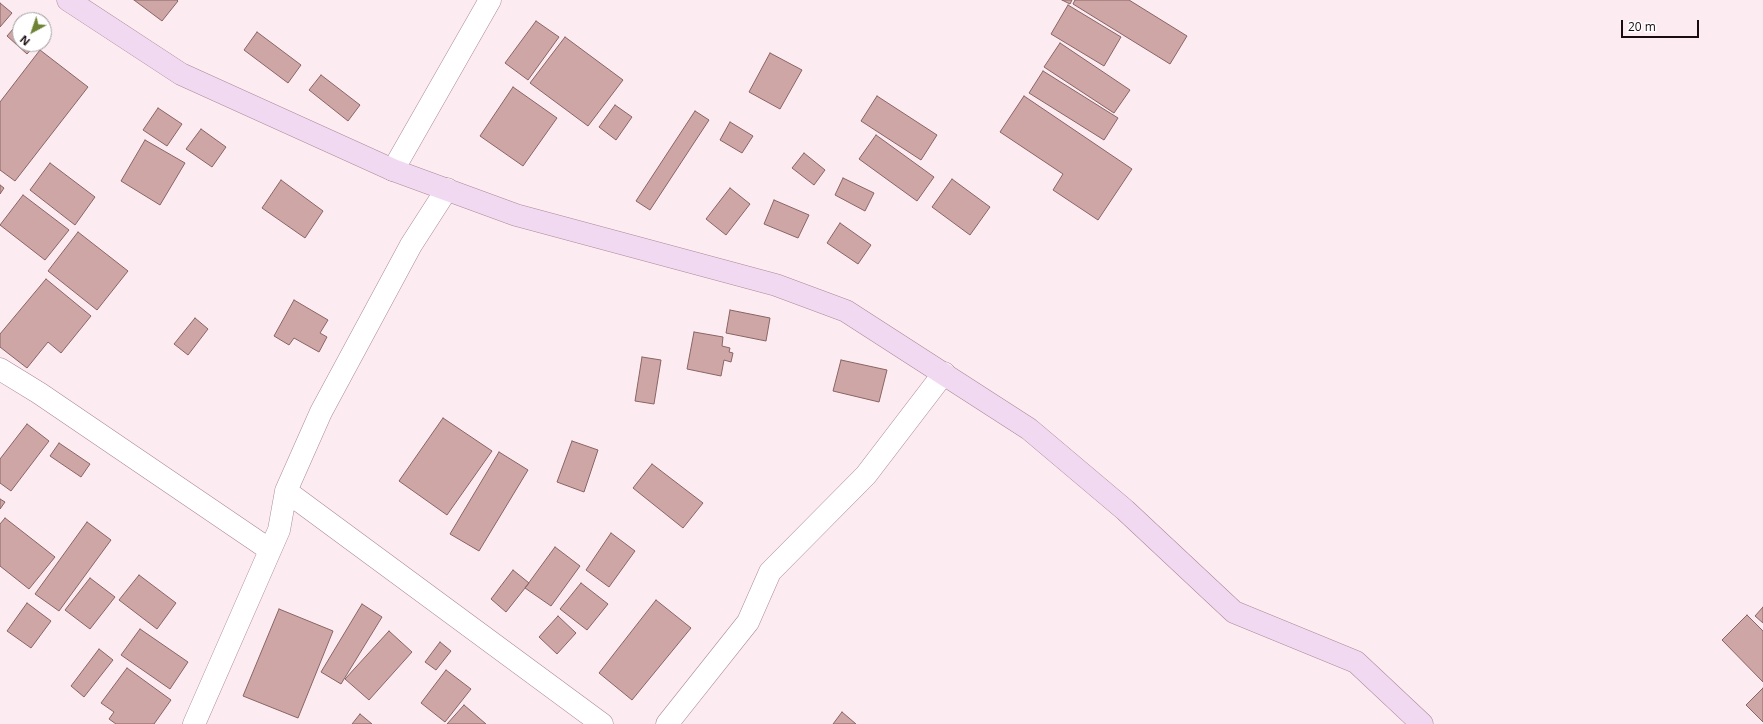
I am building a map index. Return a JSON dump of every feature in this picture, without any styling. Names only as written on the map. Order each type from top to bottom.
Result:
[{"type":"street","points":[[68,0],[181,74],[393,170],[516,215],[776,285],[846,311],[1029,429],[1125,510],[1234,612],[1356,662],[1422,724]]},
{"type":"street","points":[[393,170],[490,0]]},
{"type":"street","points":[[194,724],[279,530],[286,492],[321,412],[411,244],[447,190]]},
{"type":"street","points":[[0,369],[39,392],[270,550]]},
{"type":"street","points":[[667,724],[748,622],[770,572],[866,475],[944,373]]},
{"type":"street","points":[[286,492],[602,724]]},
{"type":"building","points":[[134,0],[177,0],[178,1],[162,21]]},
{"type":"building","points":[[1062,0],[1072,0],[1070,4]]},
{"type":"building","points":[[1075,0],[1129,0],[1187,36],[1170,64],[1073,4]]},
{"type":"building","points":[[0,3],[12,13],[0,27]]},
{"type":"building","points":[[1068,5],[1121,37],[1104,66],[1051,34]]},
{"type":"building","points":[[536,21],[559,37],[528,80],[505,63]]},
{"type":"building","points":[[12,30],[12,40],[7,36]]},
{"type":"building","points":[[257,32],[301,65],[288,83],[244,50]]},
{"type":"building","points":[[565,37],[623,80],[588,126],[530,83]]},
{"type":"building","points":[[1060,43],[1130,90],[1114,113],[1044,67]]},
{"type":"building","points":[[38,52],[43,52],[88,87],[15,181],[0,170],[0,102]]},
{"type":"building","points":[[770,53],[802,70],[780,109],[749,92]]},
{"type":"building","points":[[1043,71],[1118,118],[1104,140],[1029,93]]},
{"type":"building","points":[[321,75],[360,105],[348,121],[309,90]]},
{"type":"building","points":[[513,87],[557,118],[523,166],[480,136]]},
{"type":"building","points":[[877,96],[937,135],[921,160],[861,121]]},
{"type":"building","points":[[1024,96],[1132,169],[1098,220],[1053,190],[1063,174],[1000,132]]},
{"type":"building","points":[[615,105],[632,117],[616,140],[599,127]]},
{"type":"building","points":[[158,108],[182,124],[167,146],[143,130]]},
{"type":"building","points":[[695,111],[709,120],[650,210],[636,201]]},
{"type":"building","points":[[730,122],[753,136],[742,153],[720,140]]},
{"type":"building","points":[[201,129],[226,147],[212,167],[186,149]]},
{"type":"building","points":[[876,135],[934,177],[917,201],[859,159]]},
{"type":"building","points":[[145,140],[185,163],[160,205],[121,181]]},
{"type":"building","points":[[804,153],[825,170],[814,185],[792,168]]},
{"type":"building","points":[[50,163],[95,197],[75,225],[30,190]]},
{"type":"building","points":[[843,178],[874,193],[865,211],[835,195]]},
{"type":"building","points":[[952,179],[990,207],[970,235],[932,207]]},
{"type":"building","points":[[281,180],[323,211],[305,238],[262,208]]},
{"type":"building","points":[[0,185],[4,188],[0,194]]},
{"type":"building","points":[[730,188],[750,204],[726,235],[706,219]]},
{"type":"building","points":[[23,195],[69,230],[45,260],[0,225]]},
{"type":"building","points":[[774,200],[809,215],[798,238],[764,224]]},
{"type":"building","points":[[840,223],[871,245],[858,264],[827,243]]},
{"type":"building","points":[[78,232],[128,271],[97,310],[48,271]]},
{"type":"building","points":[[46,279],[91,316],[61,353],[48,342],[27,368],[0,347],[0,334]]},
{"type":"building","points":[[294,300],[328,320],[320,333],[327,337],[319,352],[294,338],[289,345],[274,336]]},
{"type":"building","points":[[730,310],[770,318],[766,341],[726,333]]},
{"type":"building","points":[[195,318],[208,329],[188,355],[174,344]]},
{"type":"building","points":[[694,332],[723,337],[722,346],[730,348],[729,352],[733,353],[731,362],[724,360],[721,376],[687,369]]},
{"type":"building","points":[[642,357],[661,360],[654,404],[635,401]]},
{"type":"building","points":[[841,360],[887,370],[879,402],[833,391]]},
{"type":"building","points":[[443,418],[492,451],[447,515],[399,481]]},
{"type":"building","points":[[27,424],[49,441],[11,491],[0,483],[0,459]]},
{"type":"building","points":[[572,441],[598,450],[584,492],[557,482]]},
{"type":"building","points":[[59,443],[90,464],[81,477],[50,456]]},
{"type":"building","points":[[499,452],[528,470],[479,551],[450,534]]},
{"type":"building","points":[[652,464],[703,503],[683,528],[633,488]]},
{"type":"building","points":[[0,499],[5,502],[0,509]]},
{"type":"building","points":[[5,518],[55,557],[29,589],[0,566],[0,524]]},
{"type":"building","points":[[87,522],[111,540],[59,611],[35,594]]},
{"type":"building","points":[[611,533],[635,551],[609,587],[586,570]]},
{"type":"building","points":[[555,547],[580,566],[551,606],[525,588]]},
{"type":"building","points":[[513,570],[529,583],[506,612],[491,599]]},
{"type":"building","points":[[139,575],[176,603],[157,629],[119,600]]},
{"type":"building","points":[[90,578],[115,597],[90,629],[65,610]]},
{"type":"building","points":[[581,583],[608,604],[587,630],[560,609]]},
{"type":"building","points":[[656,600],[691,628],[632,700],[599,673]]},
{"type":"building","points":[[27,603],[51,621],[31,648],[7,631]]},
{"type":"building","points":[[362,604],[382,617],[341,684],[321,672]]},
{"type":"building","points":[[1763,607],[1763,623],[1755,616]]},
{"type":"building","points":[[279,609],[333,631],[298,718],[243,696]]},
{"type":"building","points":[[1747,615],[1763,631],[1763,682],[1722,640]]},
{"type":"building","points":[[558,616],[576,633],[557,654],[539,637]]},
{"type":"building","points":[[140,629],[188,662],[170,689],[121,655]]},
{"type":"building","points":[[389,631],[412,652],[369,700],[345,679]]},
{"type":"building","points":[[440,642],[451,651],[436,670],[425,662]]},
{"type":"building","points":[[99,649],[113,660],[84,697],[71,686]]},
{"type":"building","points":[[127,668],[171,700],[154,724],[116,724],[109,719],[114,712],[101,703]]},
{"type":"building","points":[[446,670],[471,689],[445,722],[421,703]]},
{"type":"building","points":[[1763,688],[1763,722],[1746,705]]},
{"type":"building","points":[[464,705],[486,724],[447,724]]},
{"type":"building","points":[[842,712],[856,724],[833,724]]},
{"type":"building","points":[[360,714],[372,724],[352,724]]}]
